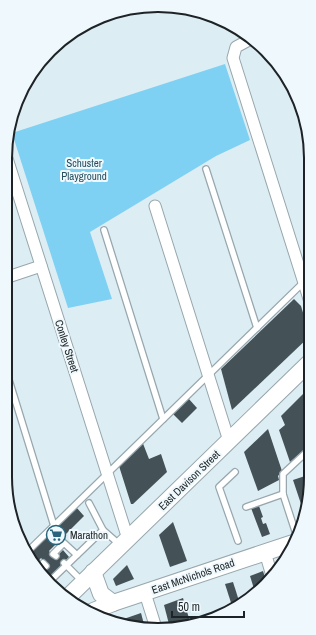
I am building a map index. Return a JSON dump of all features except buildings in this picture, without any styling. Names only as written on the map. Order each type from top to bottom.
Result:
[{"type":"main road","name":"East Davison Street","points":[[71,594],[304,368]]},
{"type":"main road","name":"East McNichols Road","points":[[97,610],[113,603],[287,545]]},
{"type":"main road","points":[[88,577],[101,594],[113,603]]},
{"type":"street","points":[[246,41],[241,43],[235,50],[233,58],[304,270]]},
{"type":"street","name":"Conley Street","points":[[12,174],[107,474],[124,543]]},
{"type":"street","points":[[155,206],[230,441]]},
{"type":"street","points":[[12,276],[42,266]]},
{"type":"street","points":[[265,552],[270,570]]},
{"type":"street","points":[[145,593],[154,623]]},
{"type":"lane","points":[[206,169],[257,328]]},
{"type":"lane","points":[[104,230],[163,419]]},
{"type":"lane","points":[[31,548],[304,282]]},
{"type":"lane","points":[[12,390],[54,526]]},
{"type":"lane","points":[[294,529],[283,494],[283,474],[304,454]]},
{"type":"lane","points":[[235,472],[219,487],[238,541]]},
{"type":"lane","points":[[246,507],[283,494]]},
{"type":"lane","points":[[89,503],[103,530],[124,543]]},
{"type":"lane","points":[[52,577],[103,530]]},
{"type":"lane","points":[[54,555],[64,543],[77,555]]},
{"type":"lane","points":[[65,564],[88,577]]},
{"type":"green space","name":"Schuster Playground","points":[[225,64],[250,140],[216,156],[90,232],[112,299],[68,308],[13,137],[15,132]]},
{"type":"place","name":"Marathon","points":[[56,535]]}]
